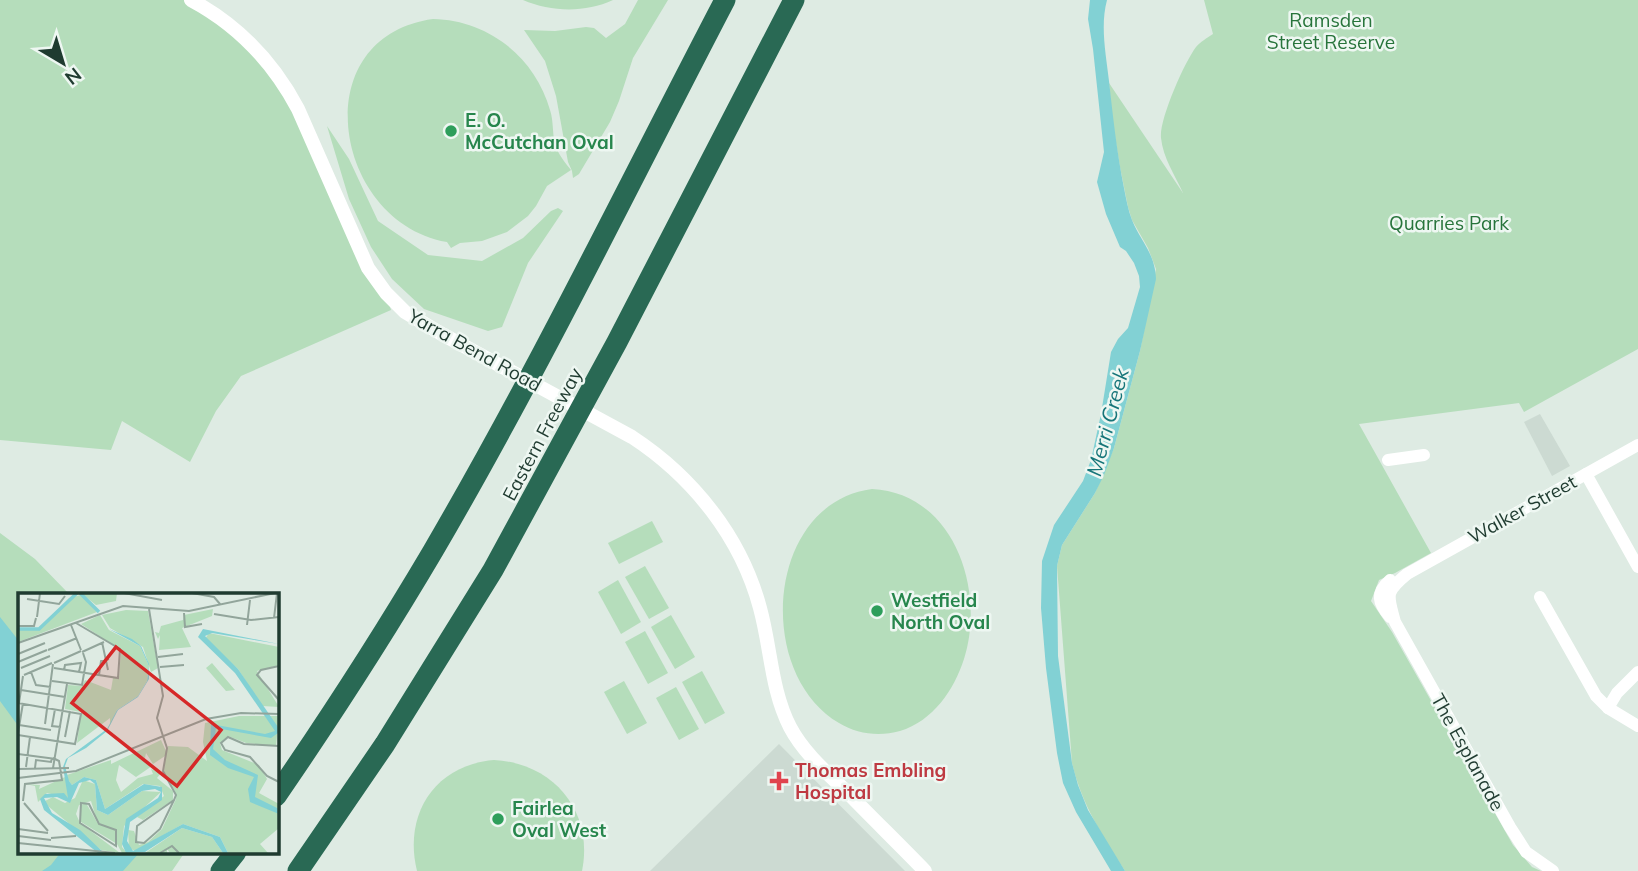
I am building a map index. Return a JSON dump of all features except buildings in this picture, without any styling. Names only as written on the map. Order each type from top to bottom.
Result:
[{"type":"highway","name":"Eastern Freeway","points":[[278,793],[347,691],[440,538],[566,309],[725,0]]},
{"type":"highway","name":"Eastern Freeway","points":[[298,871],[391,734],[493,570],[617,342],[794,0]]},
{"type":"highway","points":[[221,871],[234,854]]},
{"type":"street","name":"Yarra Bend Road","points":[[191,0],[209,9],[248,40],[287,89],[368,268],[386,293],[405,312],[632,437],[659,456],[689,484],[714,513],[735,545],[760,608],[780,705],[791,729],[816,761],[925,871]]},
{"type":"street","name":"Walker Street","points":[[1384,593],[1389,581],[1407,574],[1638,445]]},
{"type":"street","points":[[1388,460],[1424,455]]},
{"type":"street","points":[[1586,474],[1638,566]]},
{"type":"street","name":"The Esplanade","points":[[1384,593],[1381,604],[1395,622],[1519,842],[1535,859],[1553,871]]},
{"type":"street","points":[[1540,597],[1596,696],[1608,708],[1638,726]]},
{"type":"street","points":[[1608,708],[1616,693],[1638,672]]},
{"type":"shaded area","points":[[1540,414],[1570,466],[1552,476],[1524,422]]},
{"type":"shaded area","name":"Thomas Embling Hospital","points":[[779,744],[905,871],[650,871],[705,817]]},
{"type":"green space","points":[[0,0],[191,0],[276,73],[386,293],[391,310],[241,376],[216,411],[190,462],[122,421],[111,450],[0,440]]},
{"type":"green space","points":[[523,0],[613,0],[580,9],[556,9]]},
{"type":"green space","points":[[638,0],[668,0],[633,58],[610,122],[579,174],[573,178],[556,96],[545,61],[524,30],[555,31],[586,27],[594,28],[606,38],[625,24]]},
{"type":"green space","points":[[1204,0],[1638,0],[1638,349],[1524,412],[1519,403],[1359,424],[1431,553],[1379,580],[1371,601],[1392,632],[1513,845],[1532,867],[1541,871],[1125,871],[1081,793],[1072,763],[1057,566],[1062,545],[1095,493],[1114,448],[1140,351],[1156,269],[1128,207],[1112,119],[1109,83],[1183,193],[1164,152],[1161,130],[1185,65],[1196,47],[1213,34]]},
{"type":"green space","name":"E. O. McCutchan Oval","points":[[433,19],[472,26],[490,34],[521,58],[543,91],[551,114],[556,147],[571,170],[547,186],[528,216],[507,232],[482,241],[460,243],[451,248],[447,242],[408,227],[378,201],[358,167],[348,130],[350,92],[364,59],[392,33]]},
{"type":"green space","points":[[327,126],[349,159],[378,221],[428,255],[482,261],[523,238],[551,211],[558,208],[563,211],[528,263],[502,327],[488,331],[424,309],[392,279],[371,247],[349,199]]},
{"type":"green space","name":"Westfield North Oval","points":[[872,489],[900,495],[924,508],[943,526],[957,550],[966,576],[970,604],[970,632],[964,659],[948,693],[923,720],[900,731],[884,734],[846,727],[812,699],[793,667],[784,631],[784,593],[793,556],[810,524],[837,501]]},
{"type":"green space","points":[[652,521],[663,542],[619,564],[608,543]]},
{"type":"green space","points":[[0,533],[35,559],[68,593],[18,593],[18,854],[184,854],[172,871],[0,871]]},
{"type":"green space","points":[[645,566],[669,608],[649,619],[625,577]]},
{"type":"green space","points":[[618,580],[641,622],[621,634],[598,592]]},
{"type":"green space","points":[[671,615],[695,657],[675,669],[651,627]]},
{"type":"green space","points":[[645,631],[668,673],[648,684],[625,642]]},
{"type":"green space","points":[[702,671],[725,713],[705,724],[682,682]]},
{"type":"green space","points":[[624,681],[647,723],[627,734],[604,692]]},
{"type":"green space","points":[[676,687],[699,729],[679,740],[656,698]]},
{"type":"green space","name":"Fairlea Oval West","points":[[494,760],[516,763],[535,770],[565,794],[582,829],[582,871],[417,871],[415,830],[428,796],[440,782],[455,771]]},
{"type":"water","name":"Merri Creek","points":[[1090,0],[1107,0],[1104,40],[1115,135],[1127,204],[1150,255],[1156,279],[1114,448],[1095,493],[1062,545],[1057,566],[1058,656],[1072,763],[1078,785],[1088,810],[1125,871],[1111,871],[1076,812],[1063,783],[1046,668],[1041,608],[1042,561],[1054,525],[1083,481],[1091,460],[1111,352],[1128,328],[1140,287],[1134,263],[1120,247],[1106,214],[1097,182],[1104,152],[1088,19]]},
{"type":"water","points":[[0,617],[18,640],[18,726],[0,701]]},
{"type":"water","points":[[59,854],[138,854],[123,871],[42,871]]},
{"type":"place","name":"E. O. McCutchan Oval","points":[[451,131]]},
{"type":"place","name":"Westfield North Oval","points":[[877,611]]},
{"type":"place","name":"Thomas Embling Hospital","points":[[779,781]]},
{"type":"place","name":"Fairlea Oval West","points":[[498,819]]},
{"type":"park label","name":"Ramsden Street Reserve","points":[[1331,31]]},
{"type":"park label","name":"Quarries Park","points":[[1449,223]]}]
